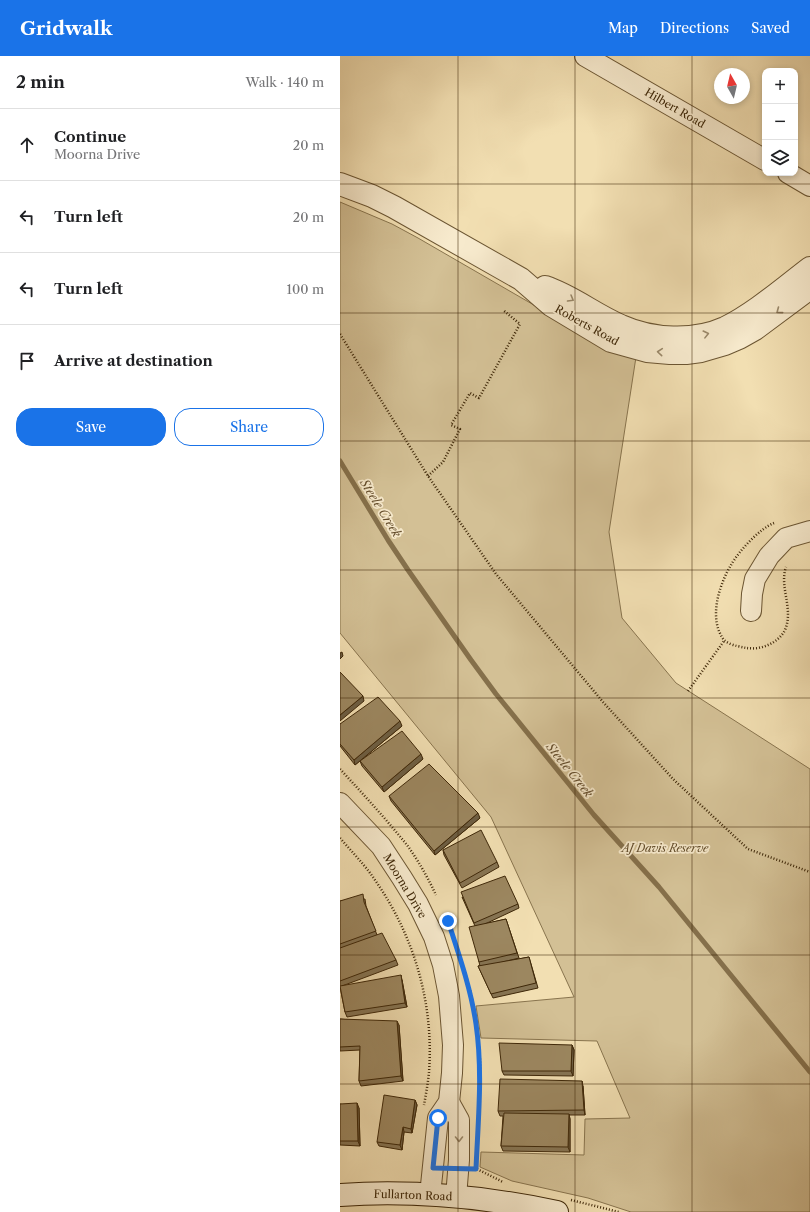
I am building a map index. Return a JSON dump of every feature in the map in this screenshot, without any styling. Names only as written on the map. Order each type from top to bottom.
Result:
[{"type":"street","name":"Hilbert Road","points":[[585,56],[762,158]]},
{"type":"street","points":[[793,176],[810,186]]},
{"type":"street","name":"Roberts Road","points":[[340,184],[372,196],[394,207],[522,279],[557,291],[600,316],[640,333],[665,337],[684,337],[704,335],[725,328],[752,312],[810,268]]},
{"type":"street","name":"Roberts Road","points":[[522,279],[551,305],[611,341],[648,351],[670,353],[700,351],[725,344],[739,338],[810,288]]},
{"type":"street","points":[[751,611],[754,579],[769,556],[786,538],[810,531]]},
{"type":"street","name":"Moorna Drive","points":[[340,803],[381,846],[418,904],[434,937],[443,965],[449,996],[453,1045],[452,1073],[449,1102],[438,1118],[429,1204]]},
{"type":"street","points":[[449,1102],[459,1120],[467,1168],[455,1204]]},
{"type":"street","name":"Fullarton Road","points":[[340,1195],[397,1193],[429,1204],[523,1206],[557,1212]]},
{"type":"path","points":[[428,476],[443,462],[460,429],[451,425],[470,393],[479,398],[520,324],[503,310]]},
{"type":"path","points":[[340,334],[428,476],[501,580],[603,702],[673,779],[748,848],[810,872]]},
{"type":"path","points":[[688,691],[724,640]]},
{"type":"path","points":[[340,769],[407,846],[429,880],[438,900]]},
{"type":"path","points":[[340,838],[375,880],[402,924],[417,964],[426,1003],[429,1034],[429,1072],[423,1110]]},
{"type":"path","points":[[464,970],[476,1024],[480,1059],[478,1121]]},
{"type":"green space","name":"AJ Davis Reserve","points":[[340,202],[392,224],[418,238],[603,345],[636,357],[609,532],[622,618],[676,683],[810,769],[810,1212],[631,1212],[588,1198],[512,1181],[480,1167],[481,1152],[584,1155],[585,1119],[630,1118],[597,1041],[481,1038],[476,1006],[574,997],[491,817],[340,633]]},
{"type":"building","points":[[340,672],[363,696],[340,715]]},
{"type":"building","points":[[378,697],[400,721],[354,760],[340,744],[340,724]]},
{"type":"building","points":[[402,731],[421,754],[382,787],[360,761]]},
{"type":"building","points":[[429,764],[478,813],[434,851],[389,796]]},
{"type":"building","points":[[481,830],[497,862],[460,883],[443,850]]},
{"type":"building","points":[[505,876],[518,904],[474,923],[461,892]]},
{"type":"building","points":[[363,894],[364,902],[376,931],[340,944],[340,901]]},
{"type":"building","points":[[506,919],[517,953],[479,962],[469,927]]},
{"type":"building","points":[[382,933],[396,960],[340,981],[340,948]]},
{"type":"building","points":[[529,957],[536,983],[491,994],[478,966]]},
{"type":"building","points":[[401,975],[405,1003],[345,1012],[340,986]]},
{"type":"building","points":[[340,1019],[397,1021],[401,1076],[359,1081],[360,1046],[340,1047]]},
{"type":"building","points":[[499,1043],[572,1045],[571,1071],[502,1071]]},
{"type":"building","points":[[500,1079],[582,1081],[584,1110],[498,1111]]},
{"type":"building","points":[[384,1095],[415,1100],[411,1129],[403,1127],[400,1145],[377,1142]]},
{"type":"building","points":[[357,1103],[358,1141],[340,1141],[340,1104]]},
{"type":"building","points":[[504,1113],[569,1114],[568,1147],[501,1146]]},
{"type":"waterway","name":"Steele Creek","points":[[340,461],[408,570],[496,694],[594,815],[659,887],[810,1072]]},
{"type":"route","points":[[438,1118],[433,1168],[476,1169],[480,1059],[476,1024],[468,984],[448,921]]}]
